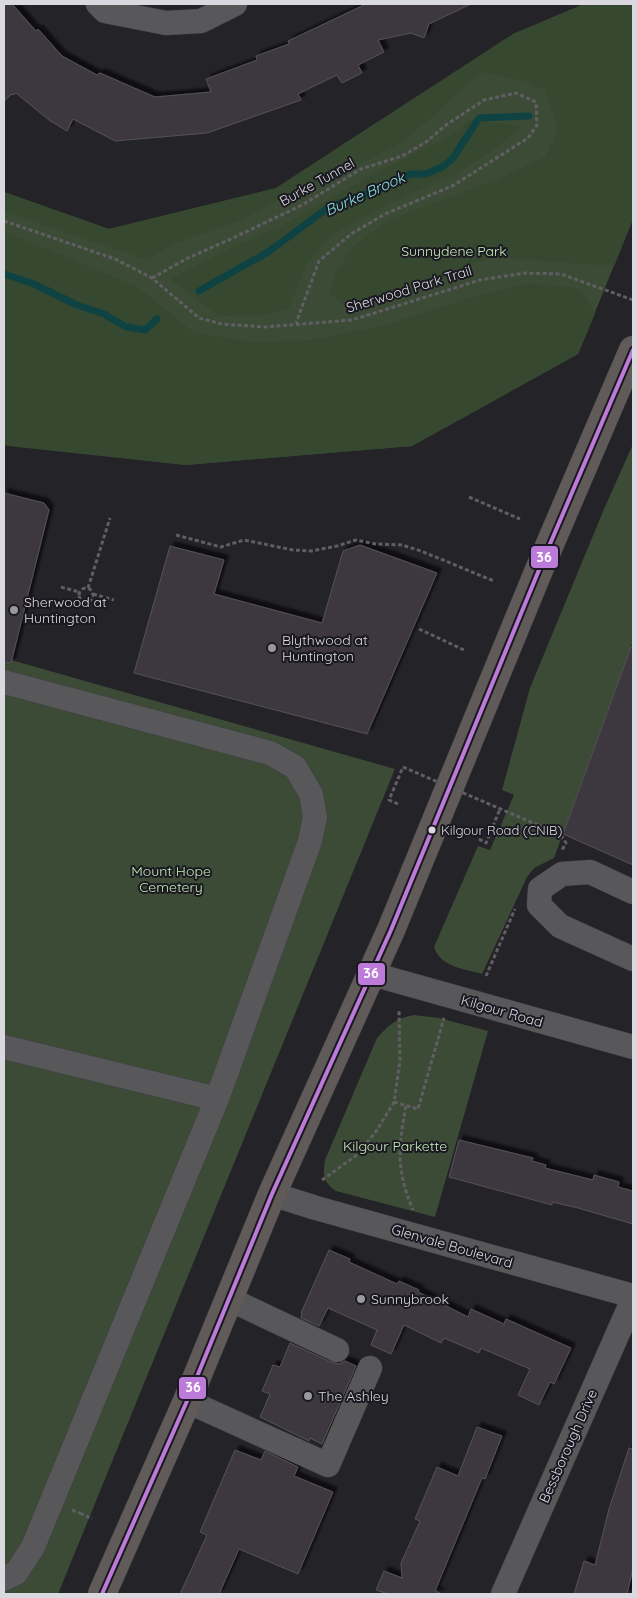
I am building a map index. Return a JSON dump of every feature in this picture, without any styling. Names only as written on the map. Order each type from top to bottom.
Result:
[{"type":"main road","points":[[102,1594],[187,1401],[272,1194],[372,974],[545,556],[633,350]]},
{"type":"street","points":[[98,4],[105,12],[166,23],[201,21],[234,4]]},
{"type":"street","points":[[4,682],[270,754],[295,767],[311,794],[315,818],[310,842],[217,1099],[33,1547],[16,1573],[4,1579]]},
{"type":"street","points":[[633,892],[590,872],[562,874],[540,889],[539,905],[560,926],[633,959]]},
{"type":"street","name":"Kilgour Road","points":[[372,974],[633,1047]]},
{"type":"street","points":[[4,1046],[217,1099]]},
{"type":"street","name":"Glenvale Boulevard","points":[[272,1194],[633,1297]]},
{"type":"street","name":"Bessborough Drive","points":[[503,1594],[633,1297]]},
{"type":"street","points":[[229,1298],[336,1350]]},
{"type":"street","points":[[187,1401],[328,1465],[370,1368]]},
{"type":"path","name":"Burke Tunnel","points":[[152,278],[188,258],[302,204],[361,169],[402,156],[426,142],[446,125],[484,100],[516,93],[536,102],[537,126],[528,138],[454,185],[385,214],[351,234],[320,260],[296,323]]},
{"type":"path","name":"Sherwood Park Trail","points":[[4,221],[115,260],[152,278],[199,318],[222,324],[264,327],[352,320],[480,280],[525,273],[561,274],[633,300]]},
{"type":"path","points":[[469,497],[520,520]]},
{"type":"path","points":[[88,588],[110,518]]},
{"type":"path","points":[[176,535],[221,547],[244,540],[293,550],[312,551],[356,540],[376,544],[402,545],[421,551],[494,582]]},
{"type":"path","points":[[61,587],[80,592]]},
{"type":"path","points":[[80,592],[88,588]]},
{"type":"path","points":[[88,588],[93,594],[114,600]]},
{"type":"path","points":[[80,592],[80,599],[84,602],[91,601],[93,594]]},
{"type":"path","points":[[419,629],[464,650]]},
{"type":"path","points":[[398,804],[389,800],[404,767],[561,835]]},
{"type":"path","points":[[479,839],[486,842],[500,809]]},
{"type":"path","points":[[322,1180],[357,1155],[377,1130],[394,1102],[400,1061],[399,1010]]},
{"type":"path","points":[[394,1102],[418,1109],[445,1015]]},
{"type":"path","points":[[406,1106],[399,1142],[401,1171],[405,1191],[414,1211]]},
{"type":"path","points":[[80,1513],[92,1519]]},
{"type":"green space","name":"Sunnydene Park","points":[[584,4],[633,4],[633,219],[578,354],[412,446],[186,465],[4,445],[4,192],[109,229],[276,188],[513,34]]},
{"type":"green space","points":[[584,4],[633,4],[633,219],[615,264],[599,265],[490,257],[419,291],[348,308],[329,292],[337,272],[353,246],[391,219],[498,179],[545,157],[558,129],[545,91],[525,81],[481,72],[405,141],[236,222],[171,245],[147,260],[4,212],[4,192],[109,229],[276,188],[513,34]]},
{"type":"green space","points":[[470,120],[522,126],[493,150],[453,175],[384,206],[331,235],[306,264],[289,308],[265,315],[219,316],[170,279],[233,247],[282,226],[365,179],[452,135]]},
{"type":"green space","points":[[4,232],[138,287],[194,333],[253,342],[311,340],[385,325],[466,299],[530,283],[581,289],[595,314],[578,354],[412,446],[186,465],[17,447],[4,445]]},
{"type":"green space","points":[[633,444],[633,641],[554,858],[534,868],[527,877],[482,974],[461,969],[442,959],[434,947],[478,846],[490,850],[514,795],[502,790],[530,688]]},
{"type":"green space","name":"Mount Hope Cemetery","points":[[4,658],[395,769],[58,1594],[4,1594]]},
{"type":"green space","name":"Kilgour Parkette","points":[[414,1015],[439,1018],[488,1031],[435,1217],[336,1191],[324,1178],[325,1160],[377,1038],[393,1023]]},
{"type":"building","points":[[4,4],[12,4],[62,56],[97,75],[100,73],[155,97],[211,92],[206,79],[257,60],[256,56],[289,44],[288,41],[366,4],[471,4],[429,24],[424,38],[411,33],[378,40],[384,52],[358,65],[362,73],[342,83],[337,75],[298,94],[301,100],[207,133],[115,141],[73,119],[67,131],[49,120],[16,93],[4,101]]},
{"type":"building","name":"Sherwood at Huntington","points":[[4,493],[44,503],[49,510],[11,663],[4,662]]},
{"type":"building","name":"Blythwood at Huntington","points":[[360,545],[437,573],[367,734],[134,673],[170,546],[224,560],[214,594],[322,623],[343,551]]},
{"type":"building","points":[[631,647],[633,647],[633,865],[563,834]]},
{"type":"building","points":[[459,1140],[533,1158],[532,1161],[546,1165],[545,1168],[593,1180],[594,1175],[619,1182],[618,1187],[633,1191],[633,1224],[578,1208],[552,1202],[552,1205],[449,1177]]},
{"type":"building","points":[[329,1250],[350,1259],[349,1262],[397,1284],[399,1281],[419,1290],[418,1292],[468,1317],[471,1309],[504,1324],[506,1319],[571,1348],[554,1384],[550,1382],[539,1405],[518,1395],[530,1369],[481,1348],[479,1353],[444,1338],[441,1343],[404,1325],[391,1354],[371,1345],[377,1330],[328,1308],[319,1326],[301,1318],[301,1313]]},
{"type":"building","name":"The Ashley","points":[[290,1343],[331,1362],[339,1364],[345,1361],[356,1366],[322,1444],[310,1438],[309,1441],[260,1417],[270,1394],[262,1391],[273,1365],[280,1367]]},
{"type":"building","points":[[477,1427],[502,1436],[485,1479],[482,1478],[435,1591],[440,1594],[388,1594],[376,1590],[384,1571],[402,1578],[401,1563],[420,1521],[415,1519],[437,1467],[458,1476]]},
{"type":"building","points":[[629,1448],[633,1449],[633,1568],[627,1594],[574,1594],[584,1561],[595,1565],[609,1509]]},
{"type":"building","points":[[235,1450],[261,1460],[265,1451],[298,1467],[294,1476],[333,1492],[298,1574],[239,1549],[219,1594],[180,1594],[207,1535],[200,1532]]},
{"type":"waterway","name":"Burke Brook","points":[[199,291],[268,252],[329,207],[392,184],[410,174],[426,174],[444,166],[453,158],[479,118],[529,116]]},
{"type":"waterway","name":"Burke Brook","points":[[4,274],[34,284],[77,305],[104,314],[126,327],[145,330],[157,319]]},
{"type":"transit line","name":"36","points":[[102,1594],[187,1401],[272,1194],[391,930],[541,565],[633,350]]},
{"type":"place","name":"Sherwood at Huntington","points":[[14,610]]},
{"type":"place","name":"Blythwood at Huntington","points":[[272,648]]},
{"type":"place","name":"Kilgour Road (CNIB)","points":[[432,830]]},
{"type":"place","name":"Sunnybrook","points":[[361,1299]]},
{"type":"place","name":"The Ashley","points":[[308,1396]]}]
